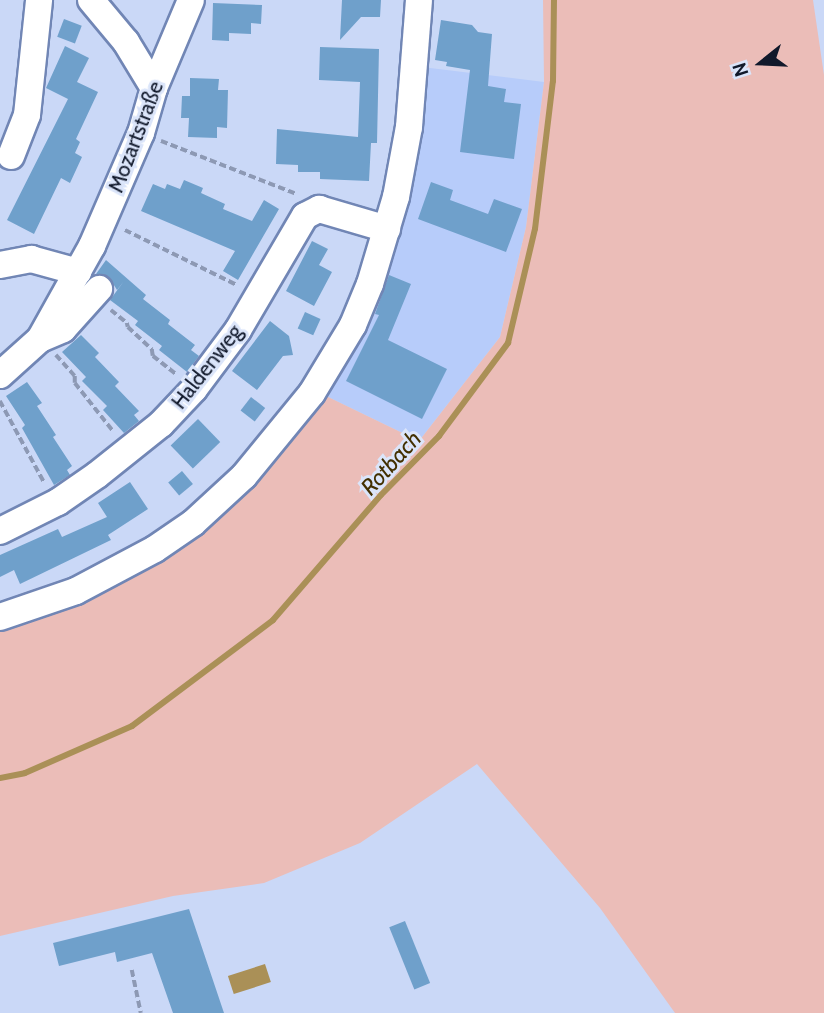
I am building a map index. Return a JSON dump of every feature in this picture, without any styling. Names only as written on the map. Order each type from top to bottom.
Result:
[{"type":"street","points":[[11,156],[27,115],[39,0]]},
{"type":"street","points":[[91,0],[126,42],[154,88]]},
{"type":"street","name":"Mozartstraße","points":[[40,339],[104,220],[141,133],[154,88],[191,0]]},
{"type":"street","points":[[0,617],[76,592],[155,549],[220,501],[281,436],[313,393],[353,325],[370,284],[387,229],[409,127],[419,0]]},
{"type":"street","name":"Haldenweg","points":[[0,531],[58,502],[131,452],[194,389],[238,330],[305,216],[319,209],[387,229]]},
{"type":"street","points":[[0,265],[31,259],[56,263],[78,272]]},
{"type":"street","points":[[0,375],[40,339],[63,329],[96,293]]},
{"type":"path","points":[[141,133],[272,184]]},
{"type":"path","points":[[104,220],[258,295]]},
{"type":"path","points":[[96,293],[152,349],[153,356],[194,389]]},
{"type":"path","points":[[40,339],[75,376],[75,383],[131,452]]},
{"type":"path","points":[[0,401],[31,462],[58,502]]},
{"type":"path","points":[[132,970],[141,1013]]},
{"type":"shaded area","points":[[543,0],[813,0],[824,75],[824,1013],[675,1013],[600,908],[477,764],[360,843],[264,883],[173,896],[0,936],[0,628],[35,617],[271,462],[324,395],[419,441],[500,337],[526,227],[544,82]]},
{"type":"shaded area","points":[[422,67],[544,82],[526,227],[500,337],[419,441],[324,395]]},
{"type":"shaded area","points":[[265,964],[271,982],[234,994],[228,976]]},
{"type":"building","points":[[342,0],[381,0],[380,17],[361,17],[340,40]]},
{"type":"building","points":[[213,3],[262,5],[261,24],[251,23],[251,34],[229,33],[229,41],[212,40]]},
{"type":"building","points":[[64,19],[82,26],[75,44],[57,37]]},
{"type":"building","points":[[441,20],[472,25],[478,32],[492,34],[488,86],[506,89],[504,102],[521,104],[514,159],[460,152],[470,70],[446,66],[447,62],[435,60]]},
{"type":"building","points":[[65,46],[89,58],[77,82],[98,92],[76,139],[80,142],[75,153],[82,157],[70,183],[61,178],[34,234],[7,220],[68,99],[46,88]]},
{"type":"building","points":[[320,47],[379,49],[377,143],[371,143],[369,181],[320,179],[320,172],[298,172],[298,165],[276,164],[277,129],[358,137],[360,82],[319,80]]},
{"type":"building","points":[[190,78],[219,79],[218,90],[228,90],[227,128],[217,127],[217,138],[188,137],[189,118],[181,118],[182,96],[190,96]]},
{"type":"building","points":[[184,180],[203,188],[201,193],[225,204],[223,209],[252,221],[264,200],[279,209],[238,280],[223,271],[235,251],[141,211],[153,184],[165,189],[167,184],[180,189]]},
{"type":"building","points":[[431,182],[453,190],[450,200],[488,214],[494,199],[522,209],[506,252],[418,219]]},
{"type":"building","points":[[312,241],[328,249],[319,265],[332,272],[314,306],[286,291]]},
{"type":"building","points":[[106,260],[146,295],[143,299],[170,320],[168,324],[195,345],[191,350],[199,356],[187,372],[159,350],[162,346],[135,325],[138,321],[110,300],[124,281],[117,290],[109,277],[96,274]]},
{"type":"building","points":[[389,275],[411,284],[388,340],[447,369],[422,419],[346,381],[379,315],[375,314]]},
{"type":"building","points":[[305,312],[321,319],[313,335],[298,328]]},
{"type":"building","points":[[270,321],[289,336],[293,355],[283,356],[257,390],[232,371]]},
{"type":"building","points":[[81,335],[99,353],[95,357],[119,382],[115,386],[139,411],[134,415],[139,421],[124,433],[103,410],[107,406],[82,381],[86,377],[62,352]]},
{"type":"building","points":[[27,382],[42,403],[37,406],[72,466],[67,470],[70,475],[54,485],[22,428],[25,425],[6,396]]},
{"type":"building","points":[[251,397],[265,408],[255,421],[241,410]]},
{"type":"building","points":[[198,419],[220,442],[193,468],[171,445]]},
{"type":"building","points":[[182,471],[193,484],[179,496],[168,483]]},
{"type":"building","points":[[130,482],[148,509],[108,535],[111,540],[20,584],[14,570],[0,577],[0,555],[58,529],[62,537],[107,517],[98,503]]},
{"type":"building","points":[[189,909],[224,1013],[173,1013],[152,953],[117,962],[115,952],[59,966],[53,943]]},
{"type":"building","points":[[405,921],[430,983],[414,989],[389,927]]},
{"type":"waterway","name":"Rotbach","points":[[0,778],[25,773],[132,726],[273,620],[381,495],[439,436],[508,343],[535,229],[553,81],[554,0]]}]
